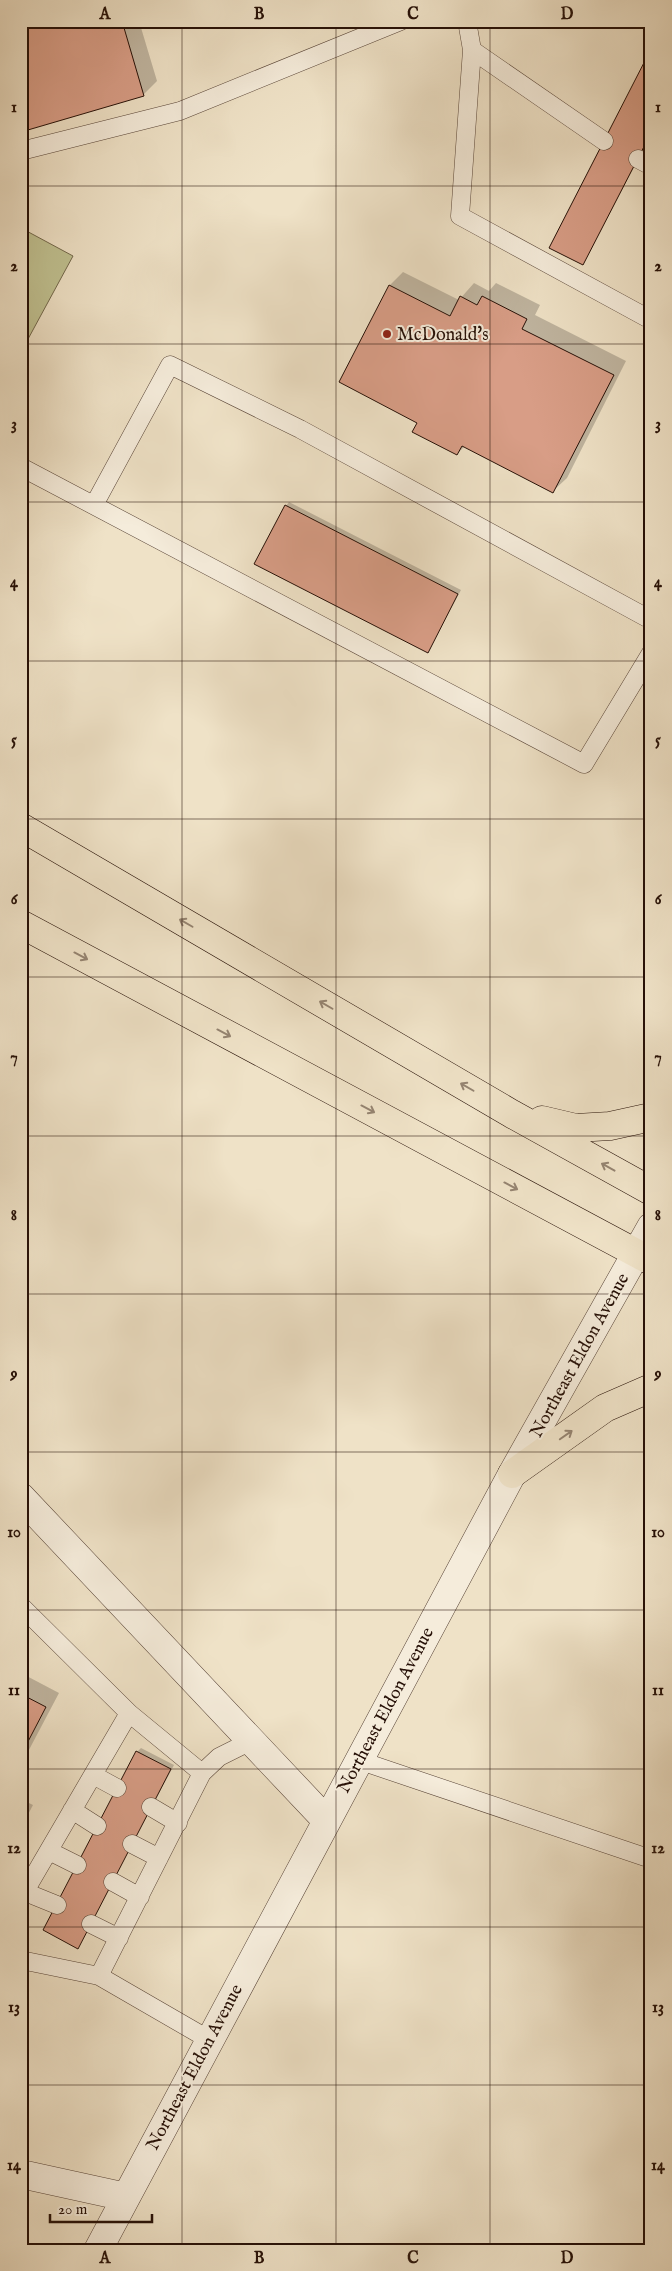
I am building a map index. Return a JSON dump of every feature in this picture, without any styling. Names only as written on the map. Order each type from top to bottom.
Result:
[{"type":"highway","points":[[21,827],[512,1114],[651,1191]]},
{"type":"highway","points":[[21,924],[643,1257]]},
{"type":"highway","points":[[512,1114],[576,1128],[610,1126],[651,1117]]},
{"type":"highway","points":[[512,1474],[605,1408],[651,1388]]},
{"type":"street","name":"Northeast Eldon Avenue","points":[[98,2250],[208,2039],[512,1474],[643,1257],[651,1227]]},
{"type":"street","points":[[23,1507],[326,1820]]},
{"type":"street","points":[[21,2174],[126,2197]]},
{"type":"lane","points":[[21,150],[180,111],[401,21]]},
{"type":"lane","points":[[467,21],[472,50],[460,216],[651,320]]},
{"type":"lane","points":[[472,50],[604,141]]},
{"type":"lane","points":[[94,505],[170,365],[300,429],[651,620]]},
{"type":"lane","points":[[21,467],[584,764],[651,653]]},
{"type":"lane","points":[[21,1606],[129,1713],[202,1774]]},
{"type":"lane","points":[[57,1905],[23,1895],[129,1713]]},
{"type":"lane","points":[[99,1976],[202,1774],[219,1756],[251,1741]]},
{"type":"lane","points":[[358,1760],[651,1859]]},
{"type":"lane","points":[[93,1775],[117,1788]]},
{"type":"lane","points":[[152,1807],[178,1823]]},
{"type":"lane","points":[[72,1810],[98,1826]]},
{"type":"lane","points":[[132,1844],[159,1858]]},
{"type":"lane","points":[[48,1851],[77,1865]]},
{"type":"lane","points":[[113,1882],[140,1897]]},
{"type":"lane","points":[[91,1924],[119,1938]]},
{"type":"lane","points":[[21,1960],[99,1976],[208,2039]]},
{"type":"green space","points":[[21,228],[73,256],[21,352]]},
{"type":"building","points":[[21,21],[122,21],[144,96],[21,132]]},
{"type":"building","points":[[651,49],[651,133],[583,265],[549,248]]},
{"type":"building","points":[[389,285],[450,316],[460,296],[477,305],[482,296],[527,319],[522,329],[614,375],[553,493],[462,446],[457,455],[412,432],[417,423],[339,382]]},
{"type":"building","points":[[285,505],[458,594],[428,653],[254,564]]},
{"type":"building","points":[[21,1694],[46,1707],[21,1755]]},
{"type":"building","points":[[136,1751],[171,1769],[78,1949],[43,1930]]},
{"type":"place","name":"McDonald's","points":[[387,334]]}]
